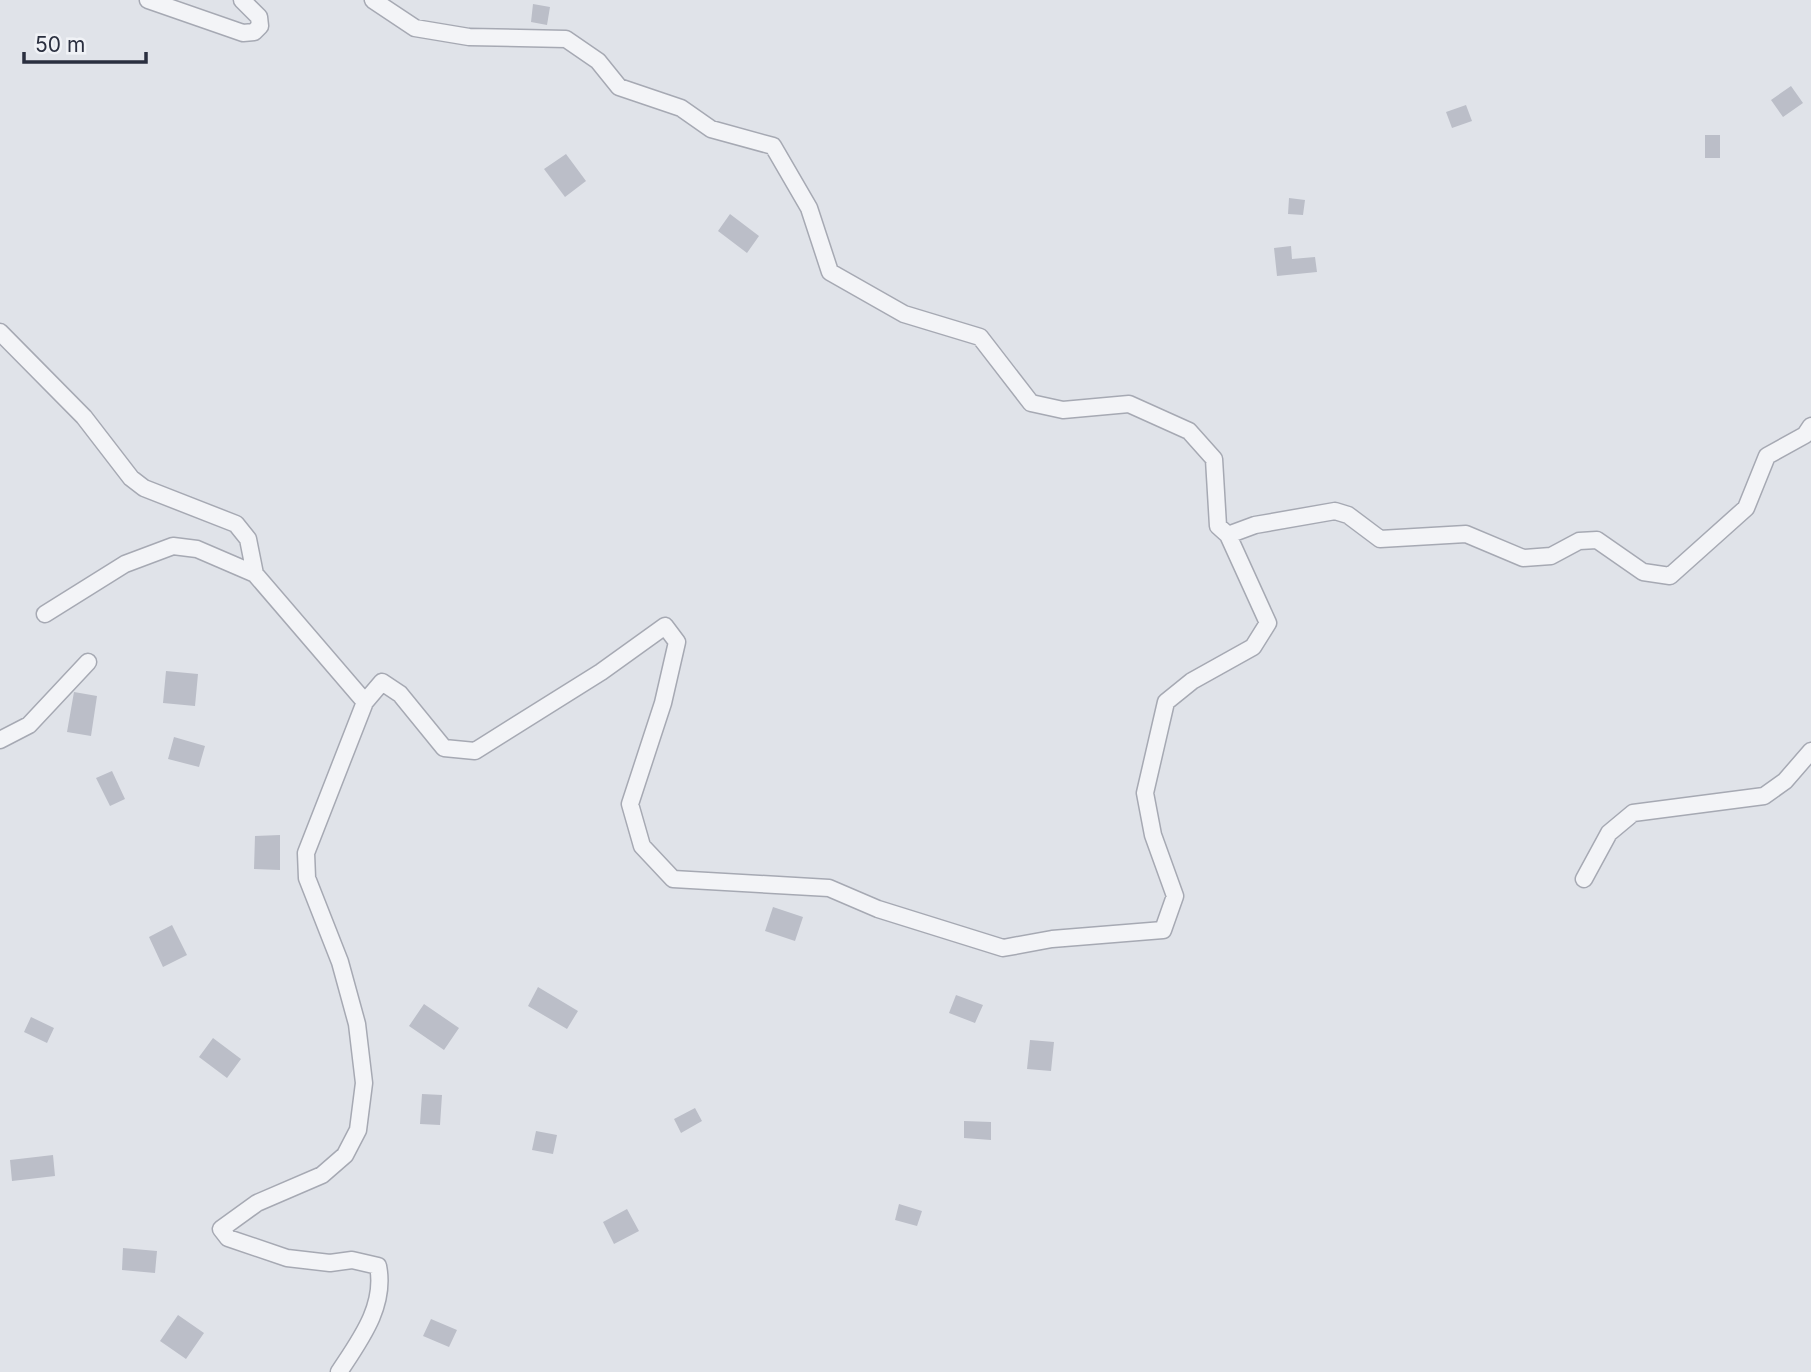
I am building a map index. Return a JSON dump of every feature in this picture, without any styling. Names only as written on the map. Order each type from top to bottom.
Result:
[{"type":"street","points":[[148,0],[243,33],[254,32],[260,26],[259,17],[242,0]]},
{"type":"street","points":[[339,1372],[368,1326],[382,1286],[378,1266],[352,1260],[330,1263],[287,1258],[228,1238],[221,1230],[257,1203],[322,1175],[345,1155],[358,1130],[364,1083],[357,1024],[340,962],[307,878],[306,853],[365,702],[382,682],[400,694],[444,748],[475,751],[601,672],[665,626],[677,642],[663,703],[629,804],[642,846],[673,879],[829,888],[878,909],[1003,948],[1052,939],[1163,930],[1175,896],[1153,835],[1145,793],[1166,702],[1192,681],[1254,647],[1268,623],[1228,535],[1218,526],[1214,458],[1189,431],[1129,404],[1063,410],[1031,403],[980,337],[904,314],[830,272],[809,208],[773,146],[710,129],[681,108],[619,87],[598,61],[566,38],[469,37],[415,28],[373,0]]},
{"type":"street","points":[[0,332],[84,417],[131,478],[144,488],[236,524],[248,539],[255,574]]},
{"type":"street","points":[[1228,535],[1255,525],[1335,511],[1348,514],[1380,539],[1466,534],[1523,558],[1551,556],[1580,541],[1597,540],[1643,572],[1670,576],[1746,508],[1768,456],[1805,435],[1811,426]]},
{"type":"street","points":[[45,614],[125,564],[173,546],[197,549],[255,574],[365,702]]},
{"type":"street","points":[[0,740],[29,725],[88,662]]},
{"type":"street","points":[[1584,878],[1609,833],[1633,813],[1764,796],[1785,781],[1811,751]]},
{"type":"building","points":[[533,4],[550,7],[547,25],[531,22]]},
{"type":"building","points":[[1791,86],[1803,103],[1783,117],[1771,100]]},
{"type":"building","points":[[1466,105],[1472,121],[1452,128],[1446,112]]},
{"type":"building","points":[[1705,135],[1720,135],[1720,158],[1705,158]]},
{"type":"building","points":[[566,154],[586,181],[565,197],[544,169]]},
{"type":"building","points":[[1289,198],[1305,200],[1303,215],[1288,214]]},
{"type":"building","points":[[730,214],[759,236],[747,253],[718,231]]},
{"type":"building","points":[[1291,246],[1292,259],[1315,257],[1317,272],[1277,276],[1274,248]]},
{"type":"building","points":[[166,671],[198,674],[195,706],[163,703]]},
{"type":"building","points":[[74,692],[97,696],[91,736],[67,732]]},
{"type":"building","points":[[174,737],[205,746],[199,767],[168,759]]},
{"type":"building","points":[[112,771],[125,799],[110,806],[96,778]]},
{"type":"building","points":[[280,835],[280,870],[254,869],[255,836]]},
{"type":"building","points":[[773,907],[803,917],[795,941],[765,931]]},
{"type":"building","points":[[172,925],[187,955],[163,967],[149,937]]},
{"type":"building","points":[[538,987],[578,1011],[567,1029],[528,1006]]},
{"type":"building","points":[[956,995],[983,1005],[975,1023],[949,1013]]},
{"type":"building","points":[[424,1004],[459,1028],[444,1050],[409,1026]]},
{"type":"building","points":[[31,1017],[54,1028],[47,1043],[24,1032]]},
{"type":"building","points":[[213,1038],[241,1059],[227,1078],[199,1057]]},
{"type":"building","points":[[1030,1040],[1054,1042],[1051,1071],[1027,1069]]},
{"type":"building","points":[[422,1094],[442,1095],[440,1125],[420,1124]]},
{"type":"building","points":[[695,1108],[702,1121],[681,1133],[674,1119]]},
{"type":"building","points":[[964,1121],[991,1122],[991,1140],[964,1138]]},
{"type":"building","points":[[536,1131],[557,1135],[553,1154],[532,1150]]},
{"type":"building","points":[[53,1155],[55,1176],[12,1181],[10,1160]]},
{"type":"building","points":[[899,1204],[922,1211],[917,1226],[895,1220]]},
{"type":"building","points":[[627,1209],[639,1231],[614,1244],[603,1222]]},
{"type":"building","points":[[123,1248],[157,1251],[155,1273],[122,1270]]},
{"type":"building","points":[[178,1315],[204,1333],[186,1359],[160,1341]]},
{"type":"building","points":[[431,1319],[457,1330],[449,1347],[423,1336]]}]
